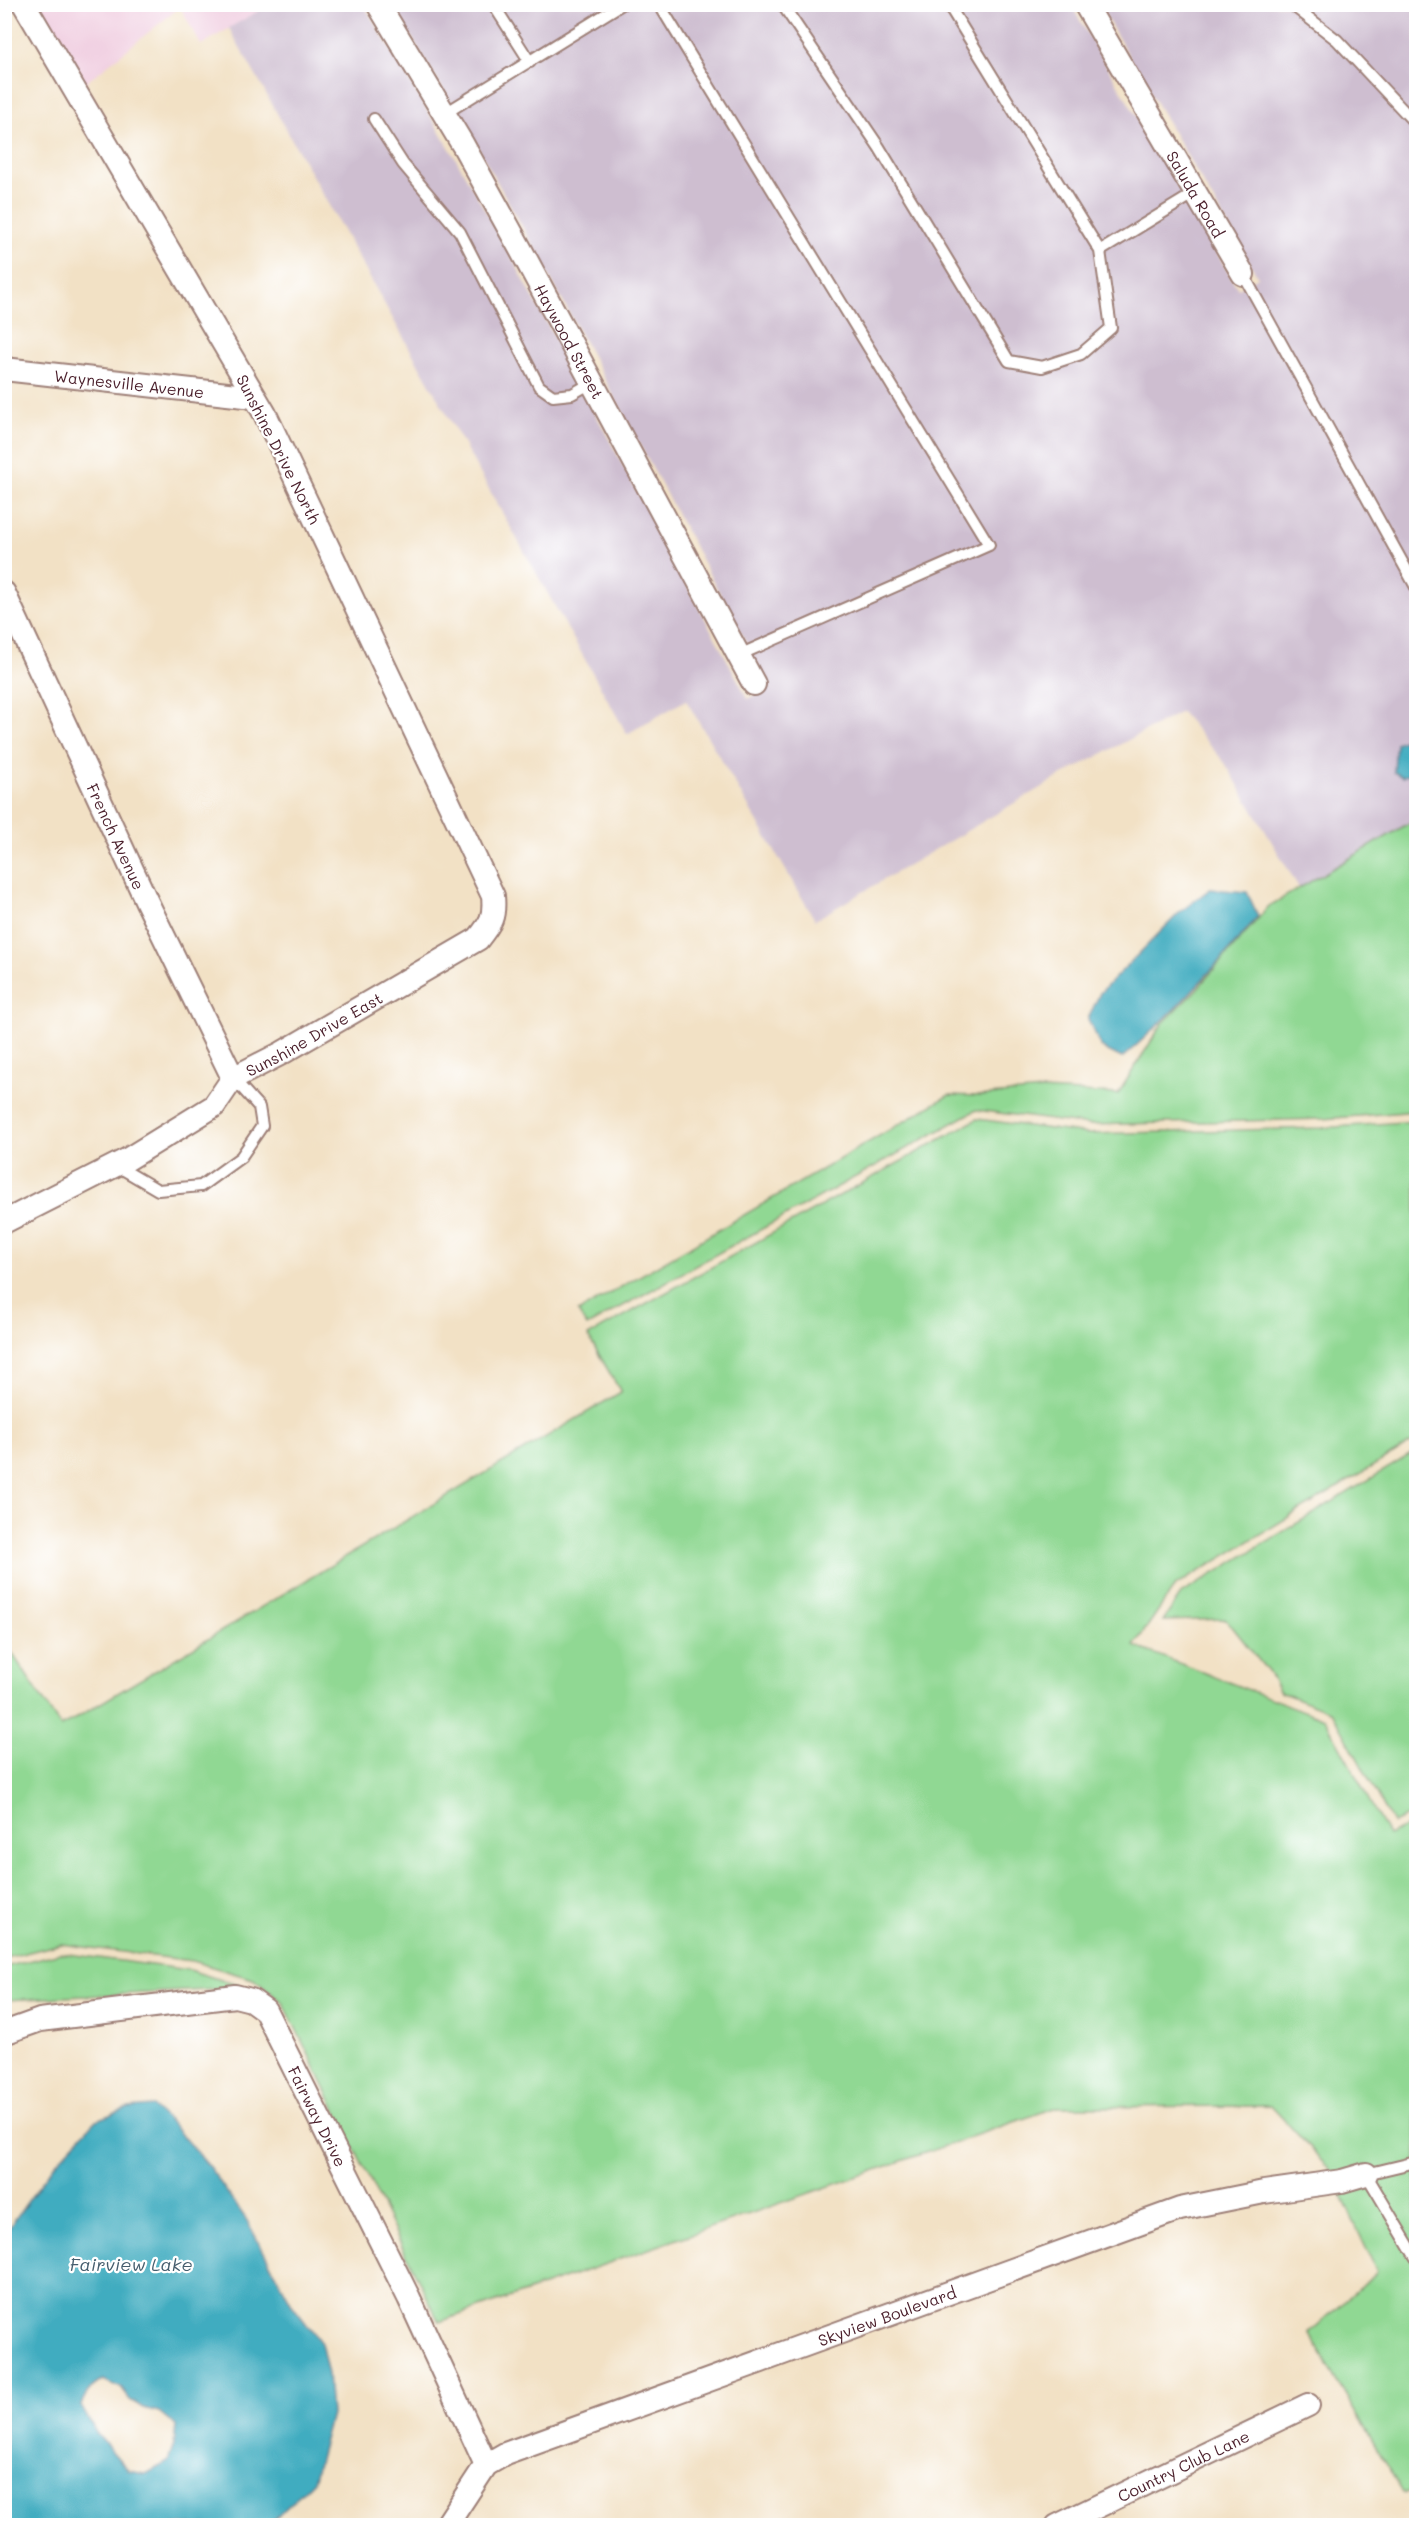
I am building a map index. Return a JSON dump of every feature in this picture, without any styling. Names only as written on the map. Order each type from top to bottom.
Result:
[{"type":"street","name":"Sunshine Drive North","points":[[24,4],[254,396],[364,621],[493,896],[494,912]]},
{"type":"street","name":"Haywood Street","points":[[378,4],[521,250],[754,684]]},
{"type":"street","name":"Saluda Road","points":[[1085,4],[1243,274]]},
{"type":"street","name":"Waynesville Avenue","points":[[4,369],[254,396]]},
{"type":"street","name":"French Avenue","points":[[4,593],[147,902],[233,1078]]},
{"type":"street","name":"Sunshine Drive East","points":[[4,1221],[116,1165],[214,1106],[233,1078],[282,1053],[478,939],[489,925],[494,912]]},
{"type":"street","name":"Fairway Drive","points":[[4,2033],[40,2020],[235,1996],[251,2000],[265,2010],[409,2298],[486,2465]]},
{"type":"street","name":"Skyview Boulevard","points":[[446,2526],[486,2465],[505,2454],[1180,2209],[1264,2192],[1342,2181],[1366,2174]]},
{"type":"street","name":"Country Club Lane","points":[[1058,2526],[1308,2405]]},
{"type":"lane","points":[[493,4],[530,62]]},
{"type":"lane","points":[[443,114],[622,4]]},
{"type":"lane","points":[[659,4],[989,545],[739,655]]},
{"type":"lane","points":[[782,4],[879,147],[1009,361],[1042,367],[1081,354],[1112,328],[1100,250],[948,4]]},
{"type":"lane","points":[[1291,4],[1337,40],[1416,124]]},
{"type":"lane","points":[[374,119],[403,164],[460,231],[539,386],[554,396],[572,394],[592,382]]},
{"type":"lane","points":[[1100,250],[1195,193]]},
{"type":"lane","name":"Saluda Road","points":[[1243,274],[1416,587]]},
{"type":"lane","points":[[116,1165],[159,1190],[201,1186],[241,1157],[261,1126],[260,1107],[233,1078]]},
{"type":"lane","points":[[1416,2162],[1366,2174],[1416,2258]]},
{"type":"shaded area","points":[[38,5],[269,5],[201,45],[180,7],[84,84]]},
{"type":"shaded area","points":[[269,5],[364,5],[511,256],[748,699],[769,688],[750,650],[532,244],[473,139],[392,5],[1071,5],[1238,289],[1258,277],[1099,5],[1416,5],[1416,735],[1396,743],[1402,777],[1416,771],[1416,819],[1299,888],[1225,763],[1181,712],[1059,777],[815,920],[686,700],[627,734],[229,28]]},
{"type":"green space","points":[[1416,819],[1416,1111],[1323,1119],[1089,1125],[976,1110],[587,1326],[578,1312],[949,1095],[979,1096],[1042,1090],[1118,1094],[1162,1024],[1196,990],[1269,906]]},
{"type":"green space","points":[[977,1119],[1088,1134],[1322,1128],[1416,1121],[1416,1440],[1175,1586],[1134,1646],[1325,1719],[1388,1835],[1416,1822],[1416,2491],[1403,2493],[1309,2333],[1377,2272],[1329,2168],[1271,2106],[1057,2107],[439,2322],[283,2002],[253,1979],[192,1961],[61,1944],[5,1958],[4,1641],[61,1727],[621,1392],[588,1336]]},
{"type":"green space","points":[[1416,1451],[1416,1812],[1393,1823],[1332,1712],[1280,1692],[1269,1673],[1226,1619],[1163,1621],[1182,1593]]},
{"type":"green space","points":[[60,1953],[189,1970],[247,1988],[5,2000],[5,1967]]},
{"type":"water","points":[[1416,735],[1416,771],[1402,777],[1394,772],[1396,743]]},
{"type":"water","points":[[1210,889],[1247,892],[1258,916],[1193,990],[1122,1058],[1102,1048],[1088,1019],[1100,993],[1180,912]]},
{"type":"water","name":"Fairview Lake","points":[[152,2106],[170,2122],[207,2164],[246,2219],[293,2306],[321,2343],[328,2374],[331,2414],[313,2481],[269,2525],[5,2525],[5,2233],[54,2165],[96,2120],[129,2108]],"holes":[[[103,2380],[121,2388],[130,2400],[143,2408],[159,2412],[176,2426],[174,2445],[168,2462],[146,2474],[129,2471],[97,2434],[81,2406],[89,2391]]]}]
